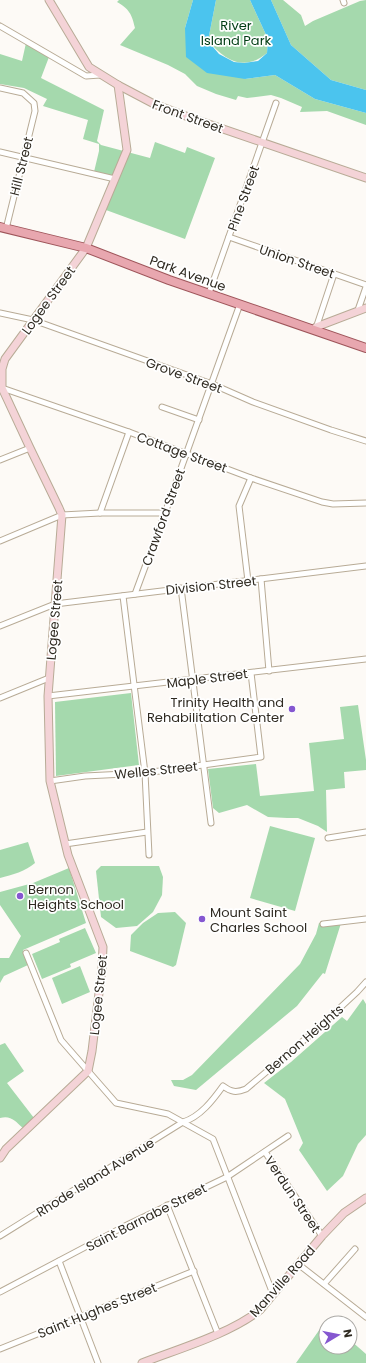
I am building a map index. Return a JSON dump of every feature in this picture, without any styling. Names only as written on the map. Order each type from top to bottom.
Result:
[{"type":"main road","name":"Park Avenue","points":[[3,228],[86,248],[240,304],[316,328],[366,348]]},
{"type":"street","name":"Front Street","points":[[49,0],[88,68],[100,75],[154,104],[366,178]]},
{"type":"street","points":[[0,26],[86,76],[100,75]]},
{"type":"street","name":"Logee Street","points":[[88,1071],[94,1036],[103,947],[65,844],[50,781],[48,696],[62,516],[1,388],[2,369],[5,360],[86,248],[127,150],[118,85]]},
{"type":"street","name":"Hill Street","points":[[0,88],[23,93],[34,103],[35,111],[3,228]]},
{"type":"street","name":"Pine Street","points":[[209,293],[276,103]]},
{"type":"street","points":[[0,152],[115,179]]},
{"type":"street","name":"Union Street","points":[[229,237],[366,286]]},
{"type":"street","points":[[316,328],[334,274]]},
{"type":"street","points":[[358,310],[366,286]]},
{"type":"street","name":"Crawford Street","points":[[135,594],[187,454],[240,304]]},
{"type":"street","points":[[316,328],[366,308]]},
{"type":"street","name":"Grove Street","points":[[0,313],[33,320],[212,384],[253,402],[366,441]]},
{"type":"street","name":"Cottage Street","points":[[1,388],[322,502],[333,504],[366,503]]},
{"type":"street","points":[[162,407],[199,420]]},
{"type":"street","points":[[100,513],[128,432]]},
{"type":"street","points":[[0,460],[30,448]]},
{"type":"street","points":[[248,581],[239,506],[251,478]]},
{"type":"street","points":[[0,541],[62,516],[100,513],[165,513]]},
{"type":"street","name":"Division Street","points":[[0,626],[55,604],[366,566]]},
{"type":"street","points":[[261,579],[269,671]]},
{"type":"street","points":[[181,588],[194,679],[211,823]]},
{"type":"street","points":[[123,596],[145,773],[149,855]]},
{"type":"street","name":"Maple Street","points":[[48,696],[366,659]]},
{"type":"street","name":"Welles Street","points":[[50,781],[85,776],[145,773],[261,757],[251,673]]},
{"type":"street","points":[[0,698],[49,678]]},
{"type":"street","points":[[65,844],[147,832]]},
{"type":"street","points":[[328,838],[366,832]]},
{"type":"street","points":[[323,924],[366,919]]},
{"type":"street","points":[[26,953],[61,1040],[116,1103],[168,1114],[213,1139],[273,1294]]},
{"type":"street","name":"Bernon Heights","points":[[191,1120],[213,1101],[223,1086],[231,1091],[239,1092],[246,1089],[310,1034],[357,992],[366,982]]},
{"type":"street","points":[[0,1158],[3,1149],[88,1071]]},
{"type":"street","name":"Rhode Island Avenue","points":[[0,1236],[183,1122],[191,1120]]},
{"type":"street","name":"Saint Barnabe Street","points":[[0,1292],[125,1226],[227,1177],[288,1136]]},
{"type":"street","name":"Verdun Street","points":[[265,1152],[322,1236]]},
{"type":"street","name":"Manville Road","points":[[142,1363],[218,1334],[248,1319],[260,1310],[322,1236],[344,1214],[366,1198]]},
{"type":"street","points":[[168,1205],[218,1334]]},
{"type":"street","points":[[324,1284],[355,1249]]},
{"type":"street","points":[[58,1261],[98,1363]]},
{"type":"street","points":[[298,1264],[366,1317]]},
{"type":"street","name":"Saint Hughes Street","points":[[0,1349],[194,1271]]},
{"type":"green space","points":[[119,0],[193,0],[185,28],[245,79],[275,75],[315,99],[366,113],[366,125],[327,111],[300,112],[302,107],[271,95],[247,98],[238,96],[236,100],[197,86],[185,74],[168,65],[120,45],[135,28],[131,15],[117,2]]},
{"type":"green space","name":"River Island Park","points":[[216,0],[250,0],[268,39],[267,53],[259,59],[251,62],[236,62],[222,54],[208,41]]},
{"type":"green space","points":[[271,0],[283,0],[301,15],[305,26],[313,21],[360,1],[366,0],[366,90],[331,80],[291,45]]},
{"type":"green space","points":[[26,43],[49,57],[41,78],[104,110],[97,141],[101,145],[150,158],[155,142],[185,153],[187,147],[215,158],[185,239],[106,210],[117,182],[93,176],[99,151],[99,144],[83,139],[88,120],[43,106],[47,99],[24,88],[0,84],[0,54],[22,61]]},
{"type":"green space","points":[[131,693],[139,765],[56,776],[55,702]]},
{"type":"green space","points":[[358,705],[366,760],[366,770],[344,772],[345,788],[326,790],[327,832],[318,826],[298,818],[268,817],[247,805],[219,813],[213,808],[208,769],[256,764],[260,796],[314,791],[309,743],[344,739],[340,707]]},
{"type":"green space","points":[[270,826],[315,838],[295,911],[250,898]]},
{"type":"green space","points":[[28,842],[35,863],[14,874],[0,878],[0,850]]},
{"type":"green space","points":[[101,866],[159,866],[163,877],[162,895],[153,912],[137,926],[116,928],[101,917],[96,871]]},
{"type":"green space","points":[[69,868],[86,923],[23,950],[28,965],[4,976],[0,983],[0,958],[9,958],[21,936],[0,905],[0,892],[33,883]]},
{"type":"green space","points":[[175,912],[186,923],[176,965],[173,967],[130,951],[131,935],[143,923],[158,913]]},
{"type":"green space","points":[[342,920],[325,974],[323,973],[297,1006],[196,1090],[174,1086],[171,1080],[183,1080],[192,1075],[300,964],[316,934],[319,923]]},
{"type":"green space","points":[[85,928],[96,953],[70,964],[71,967],[42,979],[32,954],[60,942],[59,939]]},
{"type":"green space","points":[[80,966],[90,992],[62,1004],[52,978]]},
{"type":"green space","points":[[363,999],[366,1004],[366,1135],[358,1144],[343,1176],[327,1191],[299,1150],[303,1143],[285,1099],[264,1083],[291,1062],[342,1017],[347,1021]]},
{"type":"green space","points":[[5,1043],[24,1071],[7,1083],[34,1118],[23,1128],[10,1118],[0,1118],[0,1045]]},
{"type":"green space","points":[[318,1332],[318,1355],[358,1355],[358,1347],[366,1354],[366,1363],[296,1363]]},
{"type":"water","points":[[193,0],[216,0],[208,41],[219,54],[234,62],[244,63],[258,61],[267,53],[268,39],[250,0],[271,0],[291,45],[331,80],[366,90],[366,113],[315,99],[275,75],[245,79],[207,73],[186,57],[185,28]]},
{"type":"place","name":"Trinity Health and Rehabilitation Center","points":[[292,709]]},
{"type":"place","name":"Bernon Heights School","points":[[20,896]]},
{"type":"place","name":"Mount Saint Charles School","points":[[202,919]]}]
